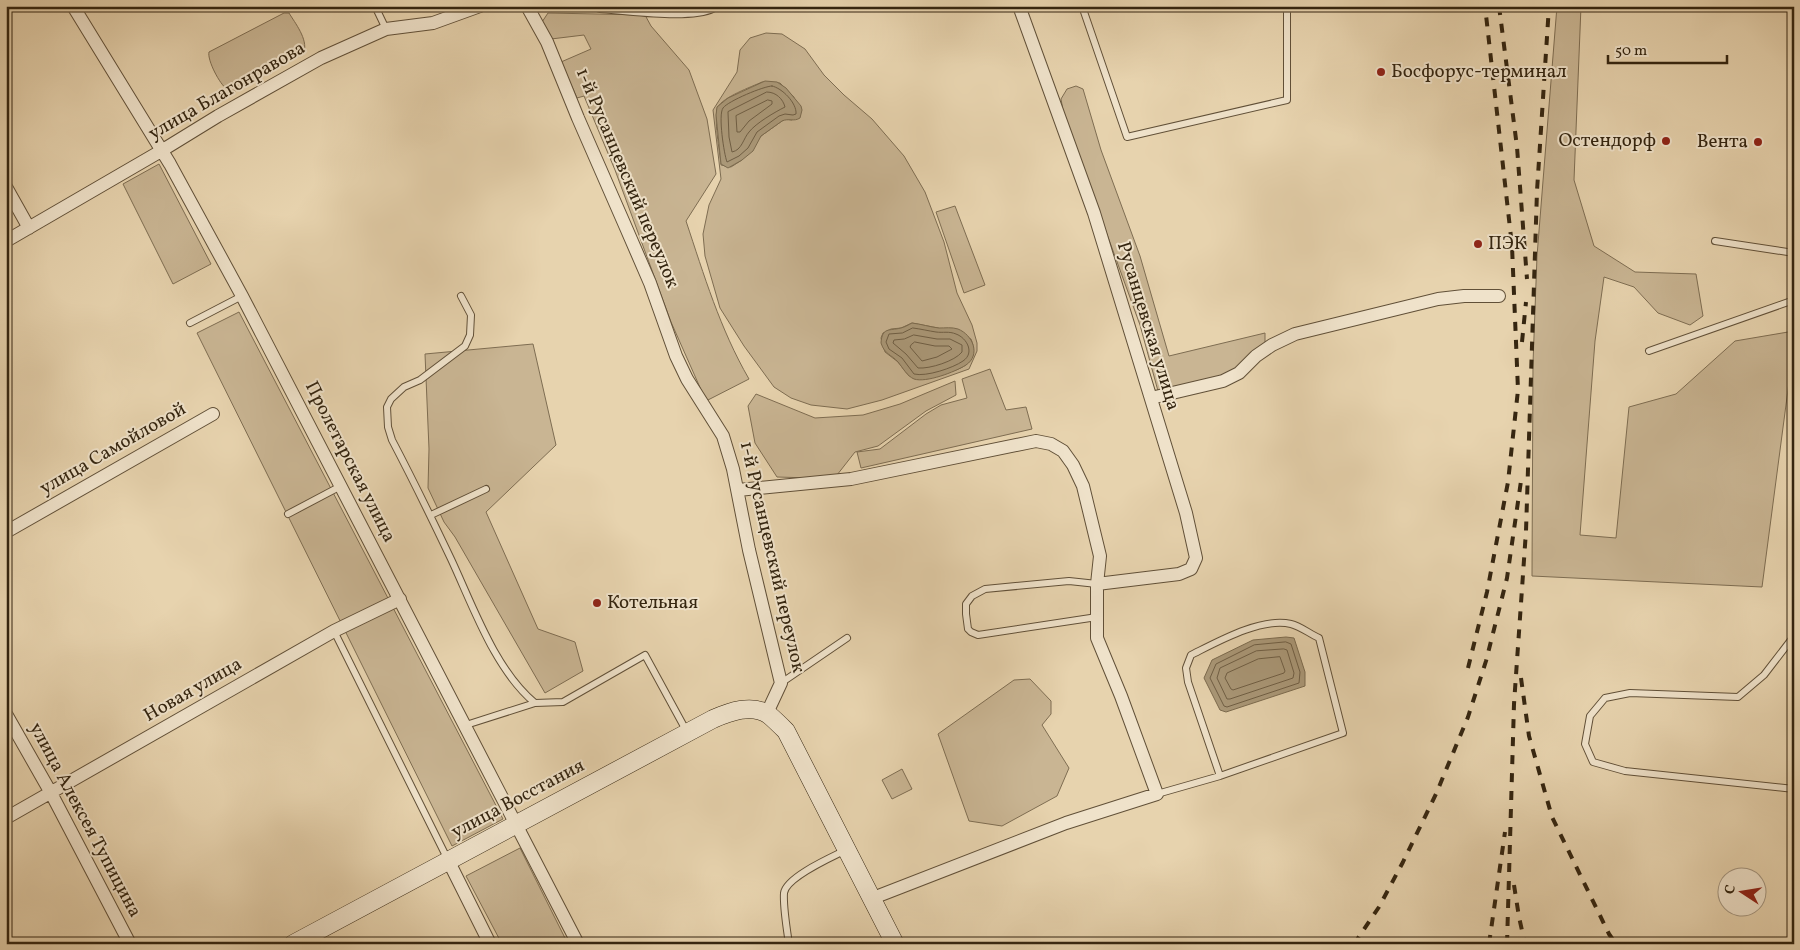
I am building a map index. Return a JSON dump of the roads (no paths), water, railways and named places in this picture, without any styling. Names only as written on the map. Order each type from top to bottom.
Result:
[{"type":"street","name":"Пролетарская улица","points":[[73,6],[170,164],[242,296],[578,944]]},
{"type":"street","name":"улица Благонравова","points":[[6,241],[161,151],[223,112],[321,58],[386,29],[434,22],[480,6]]},
{"type":"street","name":"1-й Русанцевский переулок","points":[[527,6],[547,42],[650,283],[676,356],[691,386],[722,436],[734,469],[749,550],[781,683],[767,714]]},
{"type":"street","points":[[600,6],[655,11],[695,11],[712,6]]},
{"type":"street","name":"Русанцевская улица","points":[[1019,6],[1094,213],[1186,513],[1196,558],[1192,569],[1179,574],[1097,584]]},
{"type":"street","points":[[6,187],[29,228]]},
{"type":"street","points":[[1151,398],[1223,381],[1239,373],[1256,356],[1272,345],[1295,334],[1438,299],[1464,296],[1499,296]]},
{"type":"street","name":"улица Самойловой","points":[[6,532],[213,414]]},
{"type":"street","points":[[738,490],[851,479],[1036,441],[1051,444],[1063,451],[1073,465],[1083,486],[1100,556],[1097,584],[1097,638],[1121,696],[1157,794],[1066,823],[873,898]]},
{"type":"street","name":"Новая улица","points":[[6,818],[334,631],[400,599]]},
{"type":"street","name":"улица Восстания","points":[[294,944],[448,860],[732,711],[752,709],[767,714]]},
{"type":"street","name":"улица Алексея Тупицина","points":[[6,714],[51,793],[130,944]]},
{"type":"street","points":[[767,714],[786,731],[896,944]]},
{"type":"street","points":[[448,860],[490,944]]},
{"type":"lane","points":[[375,6],[386,29]]},
{"type":"lane","points":[[1082,6],[1127,137],[1287,100],[1287,6]]},
{"type":"lane","points":[[1715,241],[1794,253]]},
{"type":"lane","points":[[190,323],[242,296]]},
{"type":"lane","points":[[461,296],[471,314],[470,335],[465,346],[391,399],[387,407],[388,427],[392,440],[431,515],[492,647],[522,692],[535,703]]},
{"type":"lane","points":[[1649,351],[1794,300]]},
{"type":"lane","points":[[288,514],[341,486]]},
{"type":"lane","points":[[431,515],[486,489]]},
{"type":"lane","points":[[1097,584],[1069,581],[986,590],[972,596],[966,604],[968,629],[978,635],[1097,616]]},
{"type":"lane","points":[[1157,794],[1220,776],[1343,733],[1319,638],[1291,624],[1266,623],[1225,638],[1191,655],[1186,668],[1188,682],[1220,776]]},
{"type":"lane","points":[[334,631],[448,860]]},
{"type":"lane","points":[[1794,636],[1764,675],[1738,698],[1630,693],[1605,698],[1590,716],[1586,744],[1593,762],[1625,771],[1794,789]]},
{"type":"lane","points":[[781,683],[847,638]]},
{"type":"lane","points":[[466,725],[535,703],[563,702],[645,655],[687,733]]},
{"type":"lane","points":[[789,944],[784,892],[788,884],[823,861],[848,849]]},
{"type":"lane","points":[[1792,944],[1794,919]]},
{"type":"water","points":[[765,81],[777,82],[786,88],[801,106],[800,118],[782,121],[761,136],[753,151],[728,168],[721,164],[716,115],[717,107],[728,98]]},
{"type":"water","points":[[912,323],[939,328],[956,328],[963,332],[971,340],[973,346],[974,351],[971,361],[948,374],[919,380],[912,378],[886,352],[881,343],[885,332],[902,328]]},
{"type":"water","points":[[1294,638],[1305,672],[1305,686],[1226,712],[1220,710],[1204,678],[1212,660],[1253,640]]},
{"type":"railway","points":[[1468,668],[1487,592],[1508,482],[1518,390],[1512,246],[1485,6]]},
{"type":"railway","points":[[1499,6],[1517,147],[1527,279]]},
{"type":"railway","points":[[1507,944],[1514,704],[1526,531],[1537,191],[1549,6]]},
{"type":"railway","points":[[1522,342],[1526,302]]},
{"type":"railway","points":[[1354,944],[1379,907],[1403,862],[1436,794],[1468,717],[1486,661],[1507,578],[1521,481]]},
{"type":"railway","points":[[1521,678],[1529,736],[1552,817],[1609,934],[1616,944]]},
{"type":"railway","points":[[1489,944],[1505,832]]},
{"type":"railway","points":[[1514,885],[1525,944]]},
{"type":"place","name":"Босфорус-терминал","points":[[1381,72]]},
{"type":"place","name":"Остендорф","points":[[1666,141]]},
{"type":"place","name":"Вента","points":[[1758,142]]},
{"type":"place","name":"ПЭК","points":[[1478,244]]},
{"type":"place","name":"Котельная","points":[[597,603]]}]
